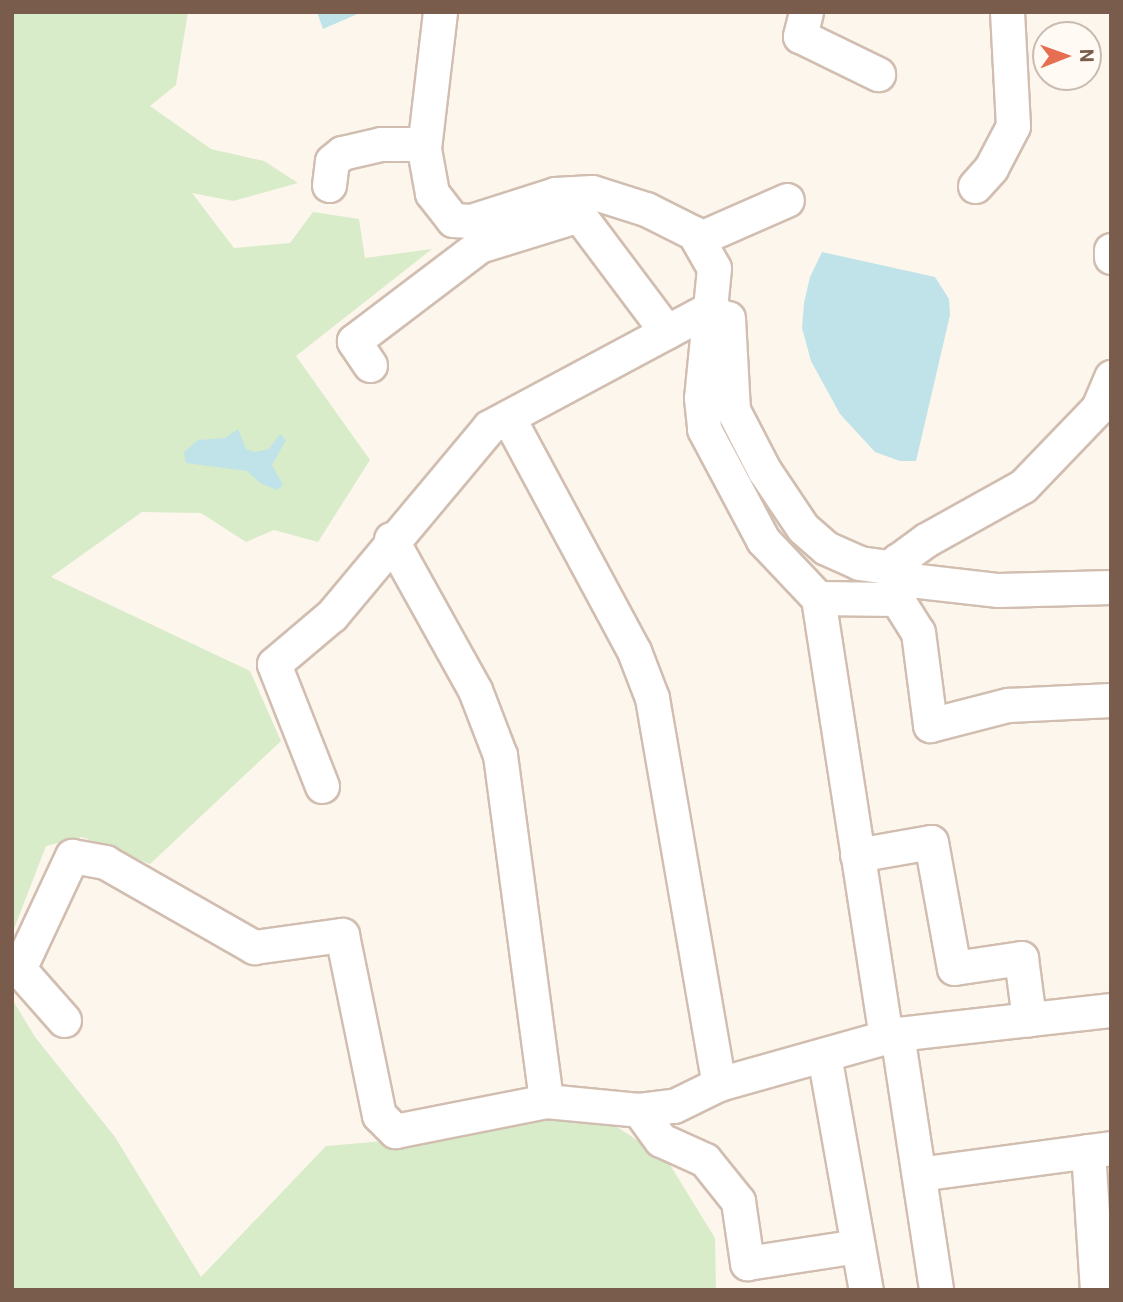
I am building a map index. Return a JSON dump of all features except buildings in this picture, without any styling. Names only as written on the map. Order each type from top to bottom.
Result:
[{"type":"street","points":[[440,12],[424,144],[432,193],[453,220],[471,221],[555,194],[592,192],[646,209],[698,239],[728,306],[733,410],[764,470],[803,528],[826,548],[859,563],[889,567],[926,540],[1023,486],[1098,408],[1109,392]]},
{"type":"street","points":[[806,12],[800,36],[878,74]]},
{"type":"street","points":[[975,186],[992,168],[1013,126],[1007,12]]},
{"type":"street","points":[[329,185],[332,160],[342,153],[381,144],[424,144]]},
{"type":"street","points":[[698,239],[787,200]]},
{"type":"street","points":[[370,365],[354,341],[479,246],[579,215],[667,332]]},
{"type":"street","points":[[1111,250],[1111,257]]},
{"type":"street","points":[[714,273],[713,307],[701,398],[704,429],[763,540],[818,598],[858,855],[919,1174],[936,1290]]},
{"type":"street","points":[[322,786],[274,664],[332,615],[391,539],[489,427],[713,307]]},
{"type":"street","points":[[508,417],[634,651],[652,698],[719,1084]]},
{"type":"street","points":[[391,539],[475,690],[500,755],[546,1101]]},
{"type":"street","points":[[898,561],[909,580],[998,590],[1111,587]]},
{"type":"street","points":[[818,598],[897,598],[918,632],[930,725],[1008,705],[1111,700]]},
{"type":"street","points":[[858,855],[931,842],[954,968],[1021,958],[1029,1019]]},
{"type":"street","points":[[64,1020],[19,970],[72,856],[105,862],[254,947],[342,935],[379,1115],[395,1131],[546,1101],[639,1110],[674,1106],[719,1084],[891,1035],[1111,1010]]},
{"type":"street","points":[[824,1055],[866,1290]]},
{"type":"street","points":[[639,1110],[661,1140],[705,1160],[738,1201],[747,1263],[858,1246]]},
{"type":"street","points":[[919,1174],[1100,1150],[1097,1290]]},
{"type":"green space","points":[[12,12],[188,12],[176,85],[150,106],[211,149],[264,161],[298,183],[233,201],[192,193],[234,248],[290,243],[313,212],[359,219],[365,258],[432,249],[296,356],[370,460],[318,542],[274,530],[246,542],[201,513],[142,512],[51,577],[250,671],[281,741],[150,864],[82,837],[46,846],[12,934]]},
{"type":"green space","points":[[12,999],[35,1037],[115,1137],[201,1277],[326,1146],[396,1140],[540,1113],[614,1125],[667,1160],[715,1238],[716,1290],[12,1290]]},
{"type":"water","points":[[317,12],[362,12],[323,29]]},
{"type":"water","points":[[822,252],[935,277],[949,299],[950,315],[916,461],[900,461],[875,452],[840,414],[811,361],[802,328],[804,303],[810,277]]},
{"type":"water","points":[[238,429],[246,449],[255,452],[269,449],[280,434],[286,440],[272,465],[283,485],[277,490],[260,483],[247,471],[186,463],[184,452],[198,440],[225,438]]}]
